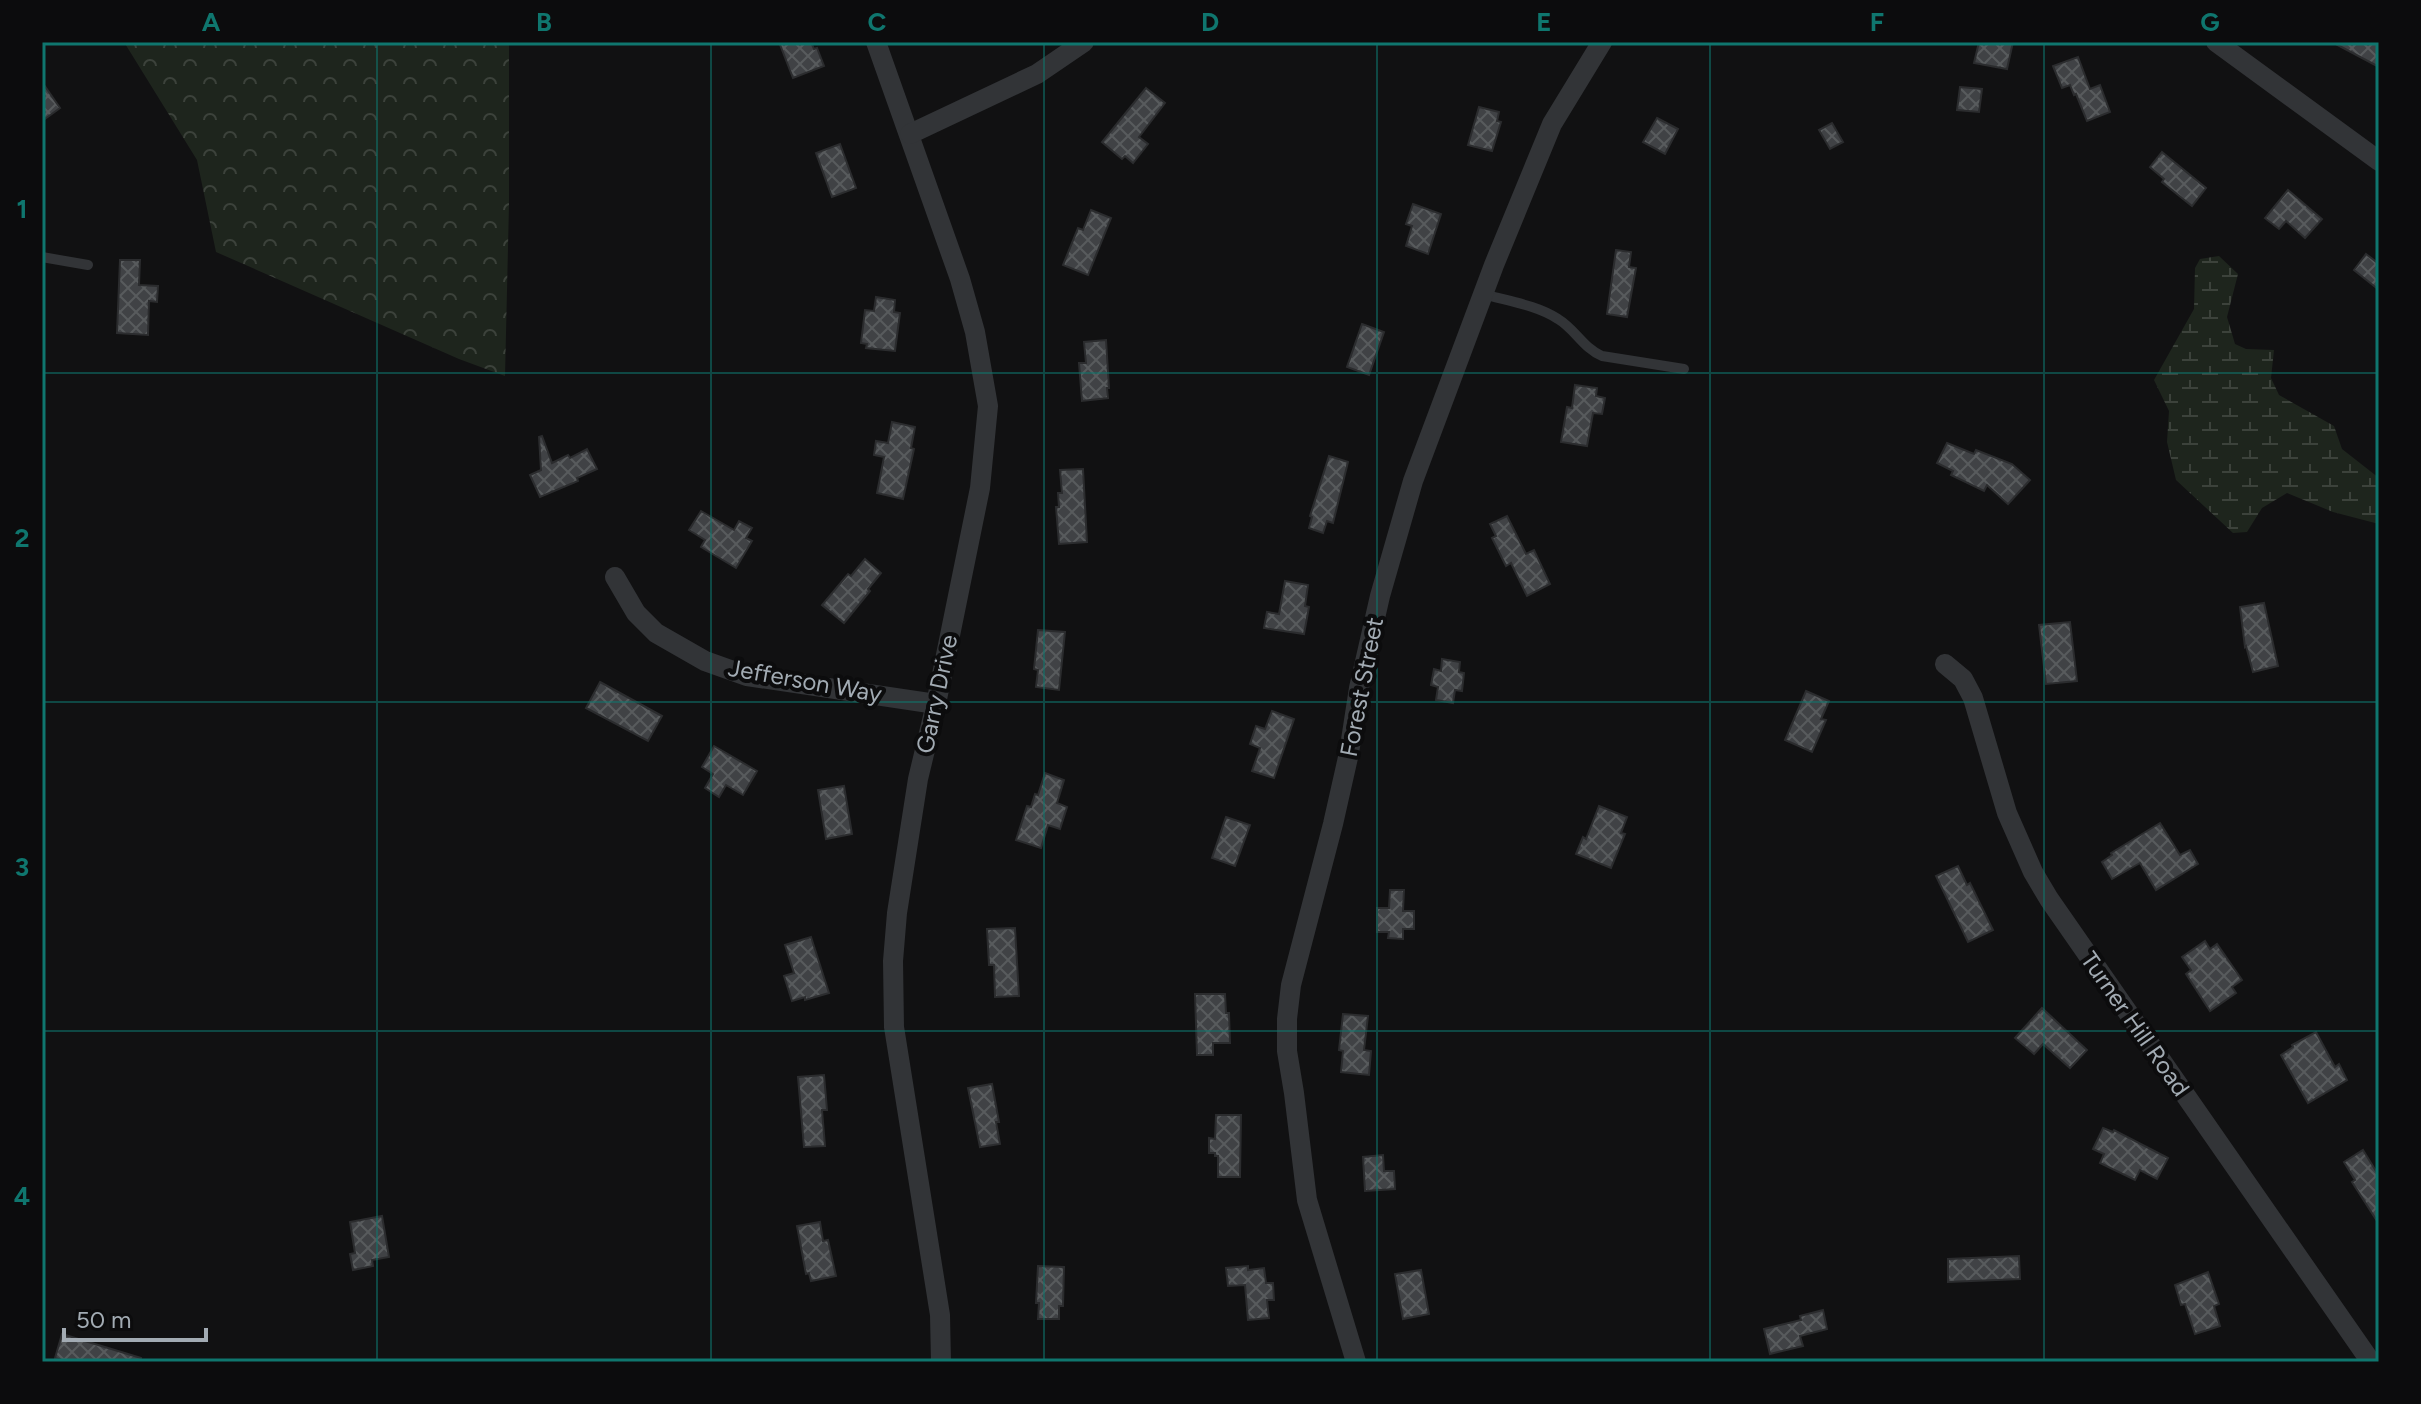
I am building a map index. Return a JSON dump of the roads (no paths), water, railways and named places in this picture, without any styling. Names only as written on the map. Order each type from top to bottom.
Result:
[{"type":"street","name":"Garry Drive","points":[[876,42],[960,279],[975,332],[988,406],[980,488],[918,779],[897,913],[893,961],[894,1027],[940,1315],[941,1362]]},
{"type":"street","points":[[910,134],[1037,74],[1084,42]]},
{"type":"street","name":"Forest Street","points":[[1356,1362],[1307,1200],[1287,1051],[1291,985],[1333,824],[1380,596],[1413,481],[1483,294],[1552,124],[1602,42]]},
{"type":"street","points":[[2216,42],[2379,161]]},
{"type":"street","name":"Jefferson Way","points":[[615,577],[636,613],[650,628],[705,661],[747,676],[936,704]]},
{"type":"street","name":"Turner Hill Road","points":[[1945,664],[1963,679],[1973,698],[2007,813],[2033,872],[2049,899],[2371,1362]]},
{"type":"lane","points":[[42,257],[88,265]]},
{"type":"lane","points":[[1483,294],[1546,313],[1570,328],[1591,351],[1602,356],[1684,369]]}]
